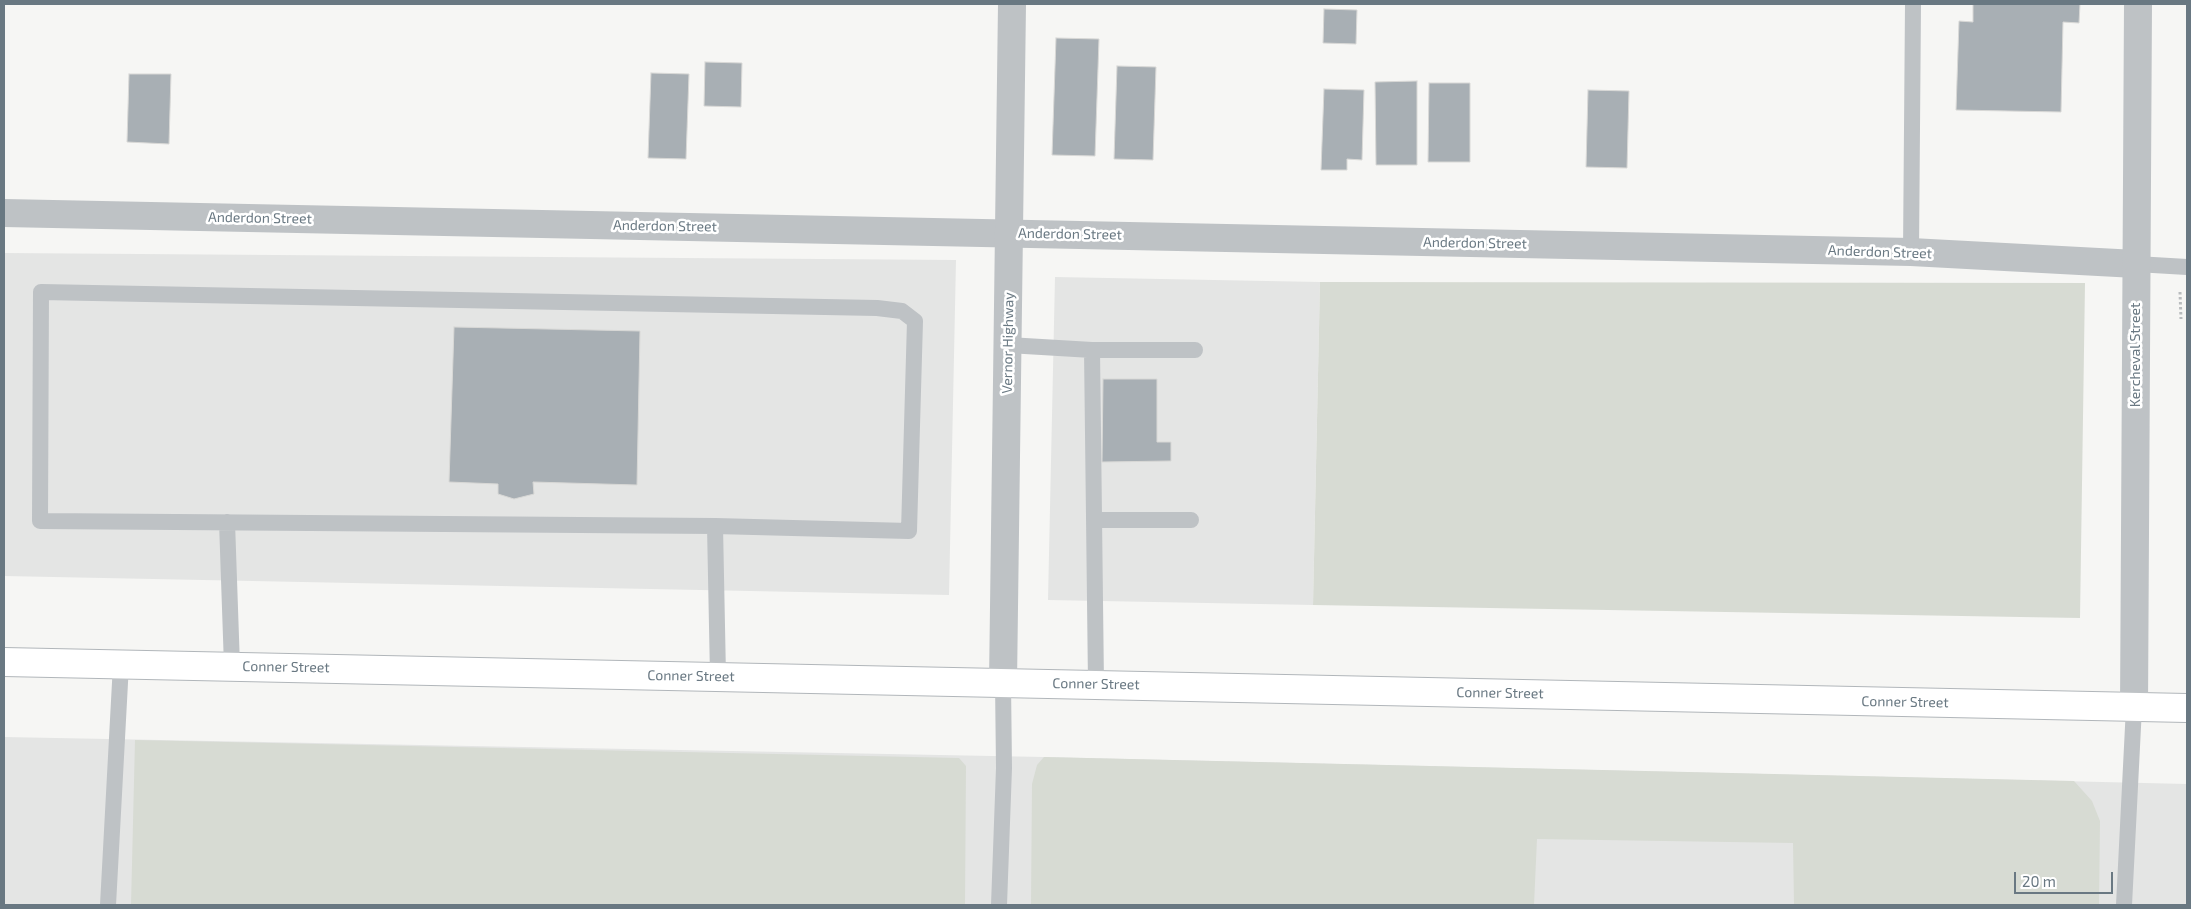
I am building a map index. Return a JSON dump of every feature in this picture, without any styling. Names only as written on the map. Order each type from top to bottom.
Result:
[{"type":"main road","name":"Conner Street","points":[[4,662],[2187,708]]},
{"type":"street","name":"Vernor Highway","points":[[1003,682],[1012,4]]},
{"type":"street","name":"Kercheval Street","points":[[2134,707],[2138,4]]},
{"type":"street","name":"Anderdon Street","points":[[4,213],[1911,252],[2136,264]]},
{"type":"lane","points":[[1911,252],[1913,4]]},
{"type":"lane","points":[[2136,264],[2187,267]]},
{"type":"lane","points":[[41,292],[876,308],[902,312],[915,321],[909,531],[716,526],[40,521],[41,292]]},
{"type":"lane","points":[[1008,345],[1092,350],[1195,350]]},
{"type":"lane","points":[[1092,350],[1096,684]]},
{"type":"lane","points":[[1095,520],[1191,520]]},
{"type":"lane","points":[[227,522],[232,666]]},
{"type":"lane","points":[[716,526],[718,676]]},
{"type":"lane","points":[[108,905],[121,664]]},
{"type":"lane","points":[[999,905],[1004,768],[1003,682]]},
{"type":"lane","points":[[2124,905],[2134,707]]},
{"type":"shaded area","points":[[4,253],[956,260],[949,595],[4,576]]},
{"type":"shaded area","points":[[1055,277],[1320,282],[1313,605],[1048,600]]},
{"type":"shaded area","points":[[1320,282],[2085,283],[2080,618],[1313,605]]},
{"type":"shaded area","points":[[4,737],[1044,757],[2187,784],[2187,905],[4,905]]},
{"type":"shaded area","points":[[135,740],[959,758],[966,766],[965,905],[131,905]]},
{"type":"shaded area","points":[[1044,757],[2074,781],[2092,801],[2100,821],[2099,905],[1794,905],[1793,843],[1537,839],[1534,905],[1031,905],[1032,784],[1037,765]]},
{"type":"building","points":[[1973,4],[2080,4],[2079,23],[2063,22],[2061,112],[1956,110],[1959,21],[1973,22]]},
{"type":"building","points":[[1324,9],[1357,10],[1356,44],[1323,43]]},
{"type":"building","points":[[1056,38],[1099,39],[1095,156],[1052,155]]},
{"type":"building","points":[[705,62],[742,63],[741,107],[704,106]]},
{"type":"building","points":[[1117,66],[1156,67],[1153,160],[1114,159]]},
{"type":"building","points":[[651,73],[689,74],[686,159],[648,158]]},
{"type":"building","points":[[129,74],[171,74],[169,144],[127,142]]},
{"type":"building","points":[[1417,81],[1417,165],[1376,165],[1375,82]]},
{"type":"building","points":[[1429,83],[1470,83],[1470,162],[1428,162]]},
{"type":"building","points":[[1324,89],[1364,90],[1362,160],[1347,159],[1347,170],[1321,170]]},
{"type":"building","points":[[1588,90],[1629,91],[1627,168],[1586,167]]},
{"type":"building","points":[[454,327],[640,331],[637,485],[533,482],[534,494],[514,499],[498,494],[498,484],[449,482]]},
{"type":"building","points":[[1103,379],[1157,379],[1157,442],[1171,442],[1171,461],[1102,462]]}]
